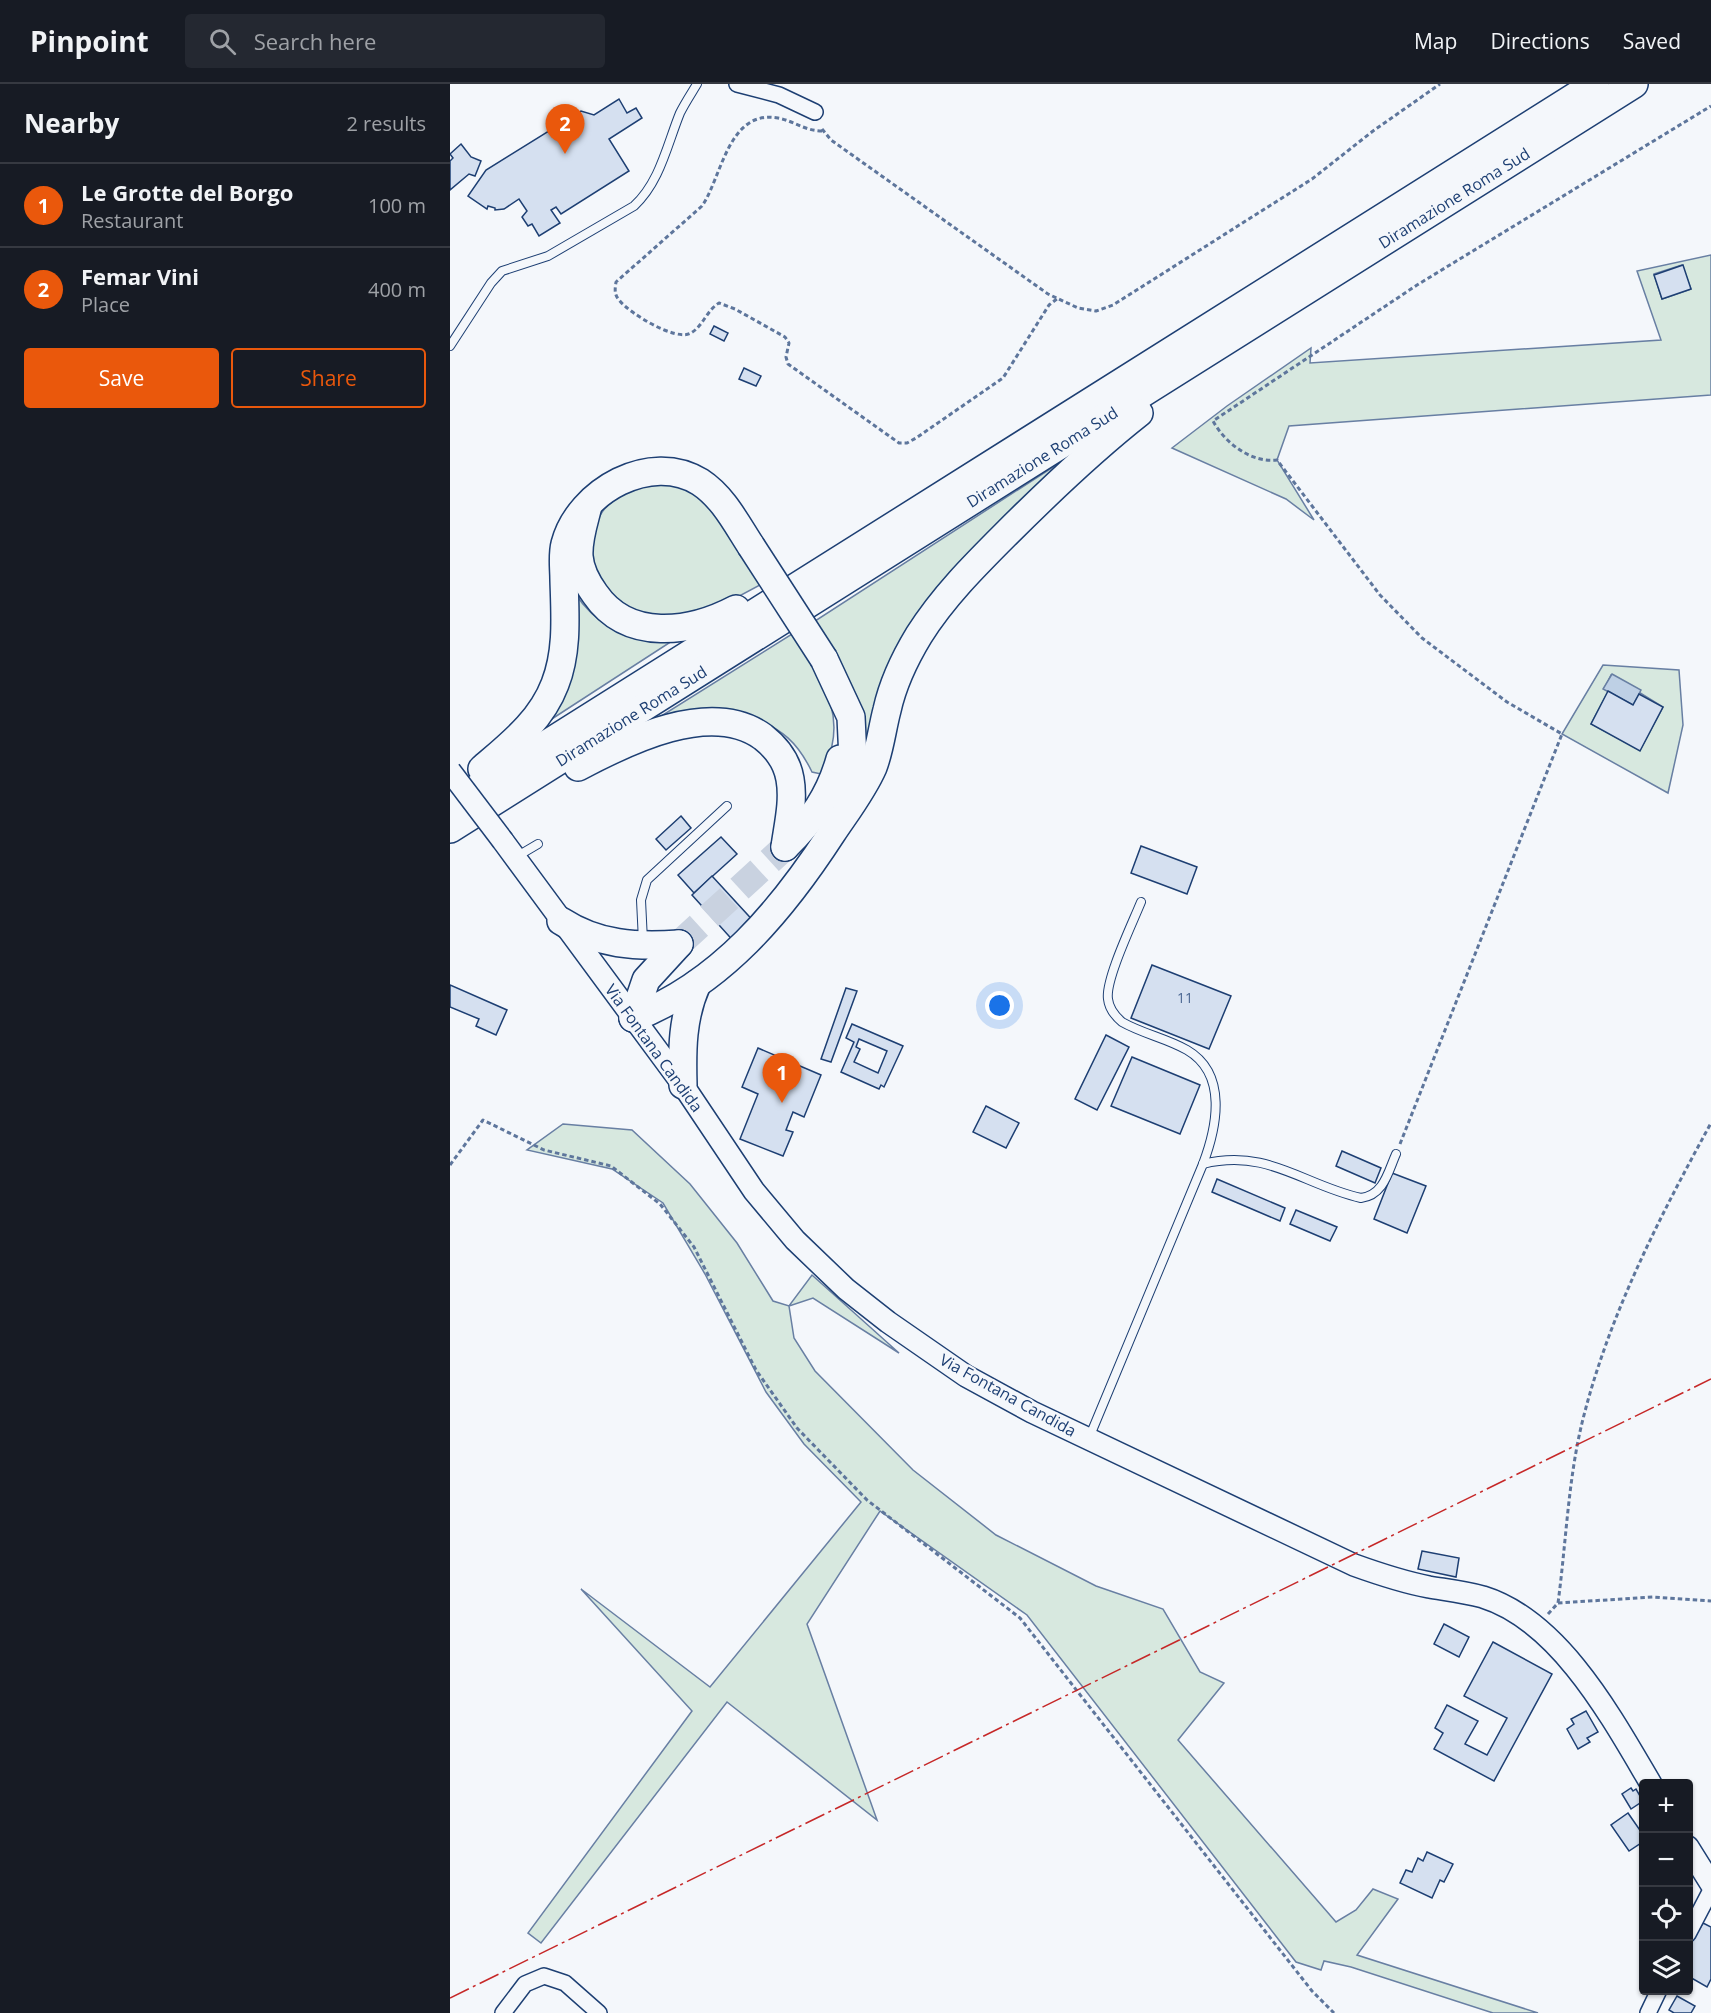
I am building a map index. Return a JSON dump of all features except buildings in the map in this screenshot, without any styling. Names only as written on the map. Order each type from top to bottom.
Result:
[{"type":"highway","name":"Diramazione Roma Sud","points":[[450,803],[1596,84]]},
{"type":"highway","name":"Diramazione Roma Sud","points":[[450,830],[1634,84]]},
{"type":"highway","points":[[633,1018],[668,1003],[698,984],[753,937],[778,910],[846,811],[873,767],[890,696],[906,659],[928,622],[961,581],[1038,502],[1111,436],[1315,285]]},
{"type":"highway","points":[[588,506],[579,557],[588,584],[603,605],[619,618],[636,625],[660,628],[685,627],[707,621],[741,606],[1012,449]]},
{"type":"highway","points":[[450,803],[531,724],[551,694],[562,658],[564,545],[570,530],[588,506],[609,487],[629,476],[655,472],[685,475],[699,482],[714,494],[751,546],[824,660],[851,717],[853,759],[846,811]]},
{"type":"highway","points":[[450,836],[562,775],[635,740],[680,726],[715,723],[749,729],[770,742],[783,758],[791,784],[785,847],[810,820],[828,795],[851,717]]},
{"type":"highway","points":[[561,921],[598,940],[643,946],[679,944],[646,980],[633,1018]]},
{"type":"highway","points":[[683,1085],[684,1026],[698,984]]},
{"type":"main road","name":"Via Fontana Candida","points":[[450,771],[683,1085],[762,1202],[795,1240],[846,1288],[888,1322],[966,1376],[1089,1439],[1354,1565],[1386,1576],[1484,1597],[1510,1608],[1537,1627],[1586,1682],[1648,1779]]},
{"type":"main road","points":[[1693,1854],[1711,1884]]},
{"type":"street","points":[[737,84],[779,95],[815,112]]},
{"type":"street","points":[[1693,1926],[1711,1890]]},
{"type":"street","points":[[502,2013],[525,1984],[544,1976],[565,1983],[599,2013]]},
{"type":"street","points":[[1648,2013],[1657,1995]]},
{"type":"lane","points":[[450,346],[490,283],[502,271],[548,256],[634,206],[646,195],[654,182],[682,110],[697,84]]},
{"type":"lane","points":[[643,946],[641,900],[647,880],[727,806]]},
{"type":"lane","points":[[509,849],[538,844]]},
{"type":"lane","points":[[1089,1439],[1203,1164],[1216,1116],[1215,1091],[1206,1068],[1186,1050],[1122,1022],[1108,1001],[1109,986],[1141,902]]},
{"type":"lane","points":[[1203,1164],[1225,1159],[1258,1161],[1361,1198],[1372,1195],[1381,1188],[1396,1154]]},
{"type":"path","points":[[815,112],[822,119],[822,131],[831,141],[1058,298],[1078,308],[1096,311],[1113,305],[1312,179],[1373,130],[1440,84]]},
{"type":"path","points":[[1396,1154],[1562,734],[1507,702],[1422,638],[1380,595],[1276,459],[1264,461],[1248,456],[1217,430],[1213,421],[1417,285],[1711,106]]},
{"type":"path","points":[[822,131],[808,131],[778,118],[763,118],[747,124],[728,148],[711,193],[702,206],[616,282],[614,291],[619,300],[641,317],[677,336],[691,333],[712,307],[719,303],[735,309],[785,337],[789,343],[786,357],[788,364],[899,443],[907,443],[1003,378],[1049,305],[1058,298]]},
{"type":"path","points":[[450,1164],[483,1120],[544,1150],[611,1166],[660,1204],[694,1247],[756,1370],[797,1428],[867,1500],[1020,1618],[1312,1991],[1334,2013]]},
{"type":"path","points":[[1537,1627],[1558,1603],[1582,1426],[1599,1362],[1625,1295],[1711,1123]]},
{"type":"path","points":[[1558,1603],[1653,1597],[1711,1601]]},
{"type":"shaded area","points":[[1711,255],[1711,395],[1289,426],[1277,460],[1314,520],[1286,499],[1172,448],[1227,406],[1311,348],[1310,363],[1661,340],[1637,271]],"holes":[[[1682,265],[1691,289],[1662,299],[1654,274]]]},
{"type":"shaded area","points":[[1067,458],[959,572],[867,772],[857,697],[815,621]]},
{"type":"shaded area","points":[[641,483],[678,486],[705,503],[736,542],[760,585],[702,616],[632,620],[586,564],[600,514],[614,500]]},
{"type":"shaded area","points":[[574,592],[592,614],[613,629],[638,638],[667,640],[669,643],[541,726]]},
{"type":"shaded area","points":[[792,634],[823,684],[833,717],[834,735],[830,754],[821,774],[812,772],[801,753],[788,738],[772,727],[751,718],[658,718]]},
{"type":"shaded area","points":[[1603,665],[1679,670],[1683,725],[1668,793],[1562,734]],"holes":[[[1611,675],[1663,707],[1640,750],[1591,724],[1608,692],[1633,705],[1604,689]]]},
{"type":"shaded area","points":[[563,1124],[632,1130],[690,1184],[737,1243],[773,1301],[789,1306],[794,1338],[815,1371],[913,1470],[996,1535],[1096,1586],[1163,1609],[1200,1672],[1224,1683],[1178,1740],[1336,1922],[1356,1910],[1373,1889],[1398,1899],[1357,1955],[1538,2013],[1493,2013],[1351,1967],[1324,1961],[1321,1970],[1296,1962],[1027,1615],[880,1511],[807,1624],[877,1820],[727,1702],[541,1943],[528,1933],[692,1711],[581,1589],[710,1687],[861,1502],[804,1444],[766,1392],[705,1274],[663,1203],[612,1169],[527,1150]]},
{"type":"shaded area","points":[[812,1275],[899,1353],[813,1298],[789,1306]]},
{"type":"water","points":[[1612,674],[1641,690],[1633,705],[1603,689]]},
{"type":"tunnel","points":[[679,944],[785,847]]},
{"type":"power","points":[[450,1998],[1711,1379]]},
{"type":"place","name":"Femar Vini","points":[[565,154]]},
{"type":"place","name":"Le Grotte del Borgo","points":[[782,1103]]}]
